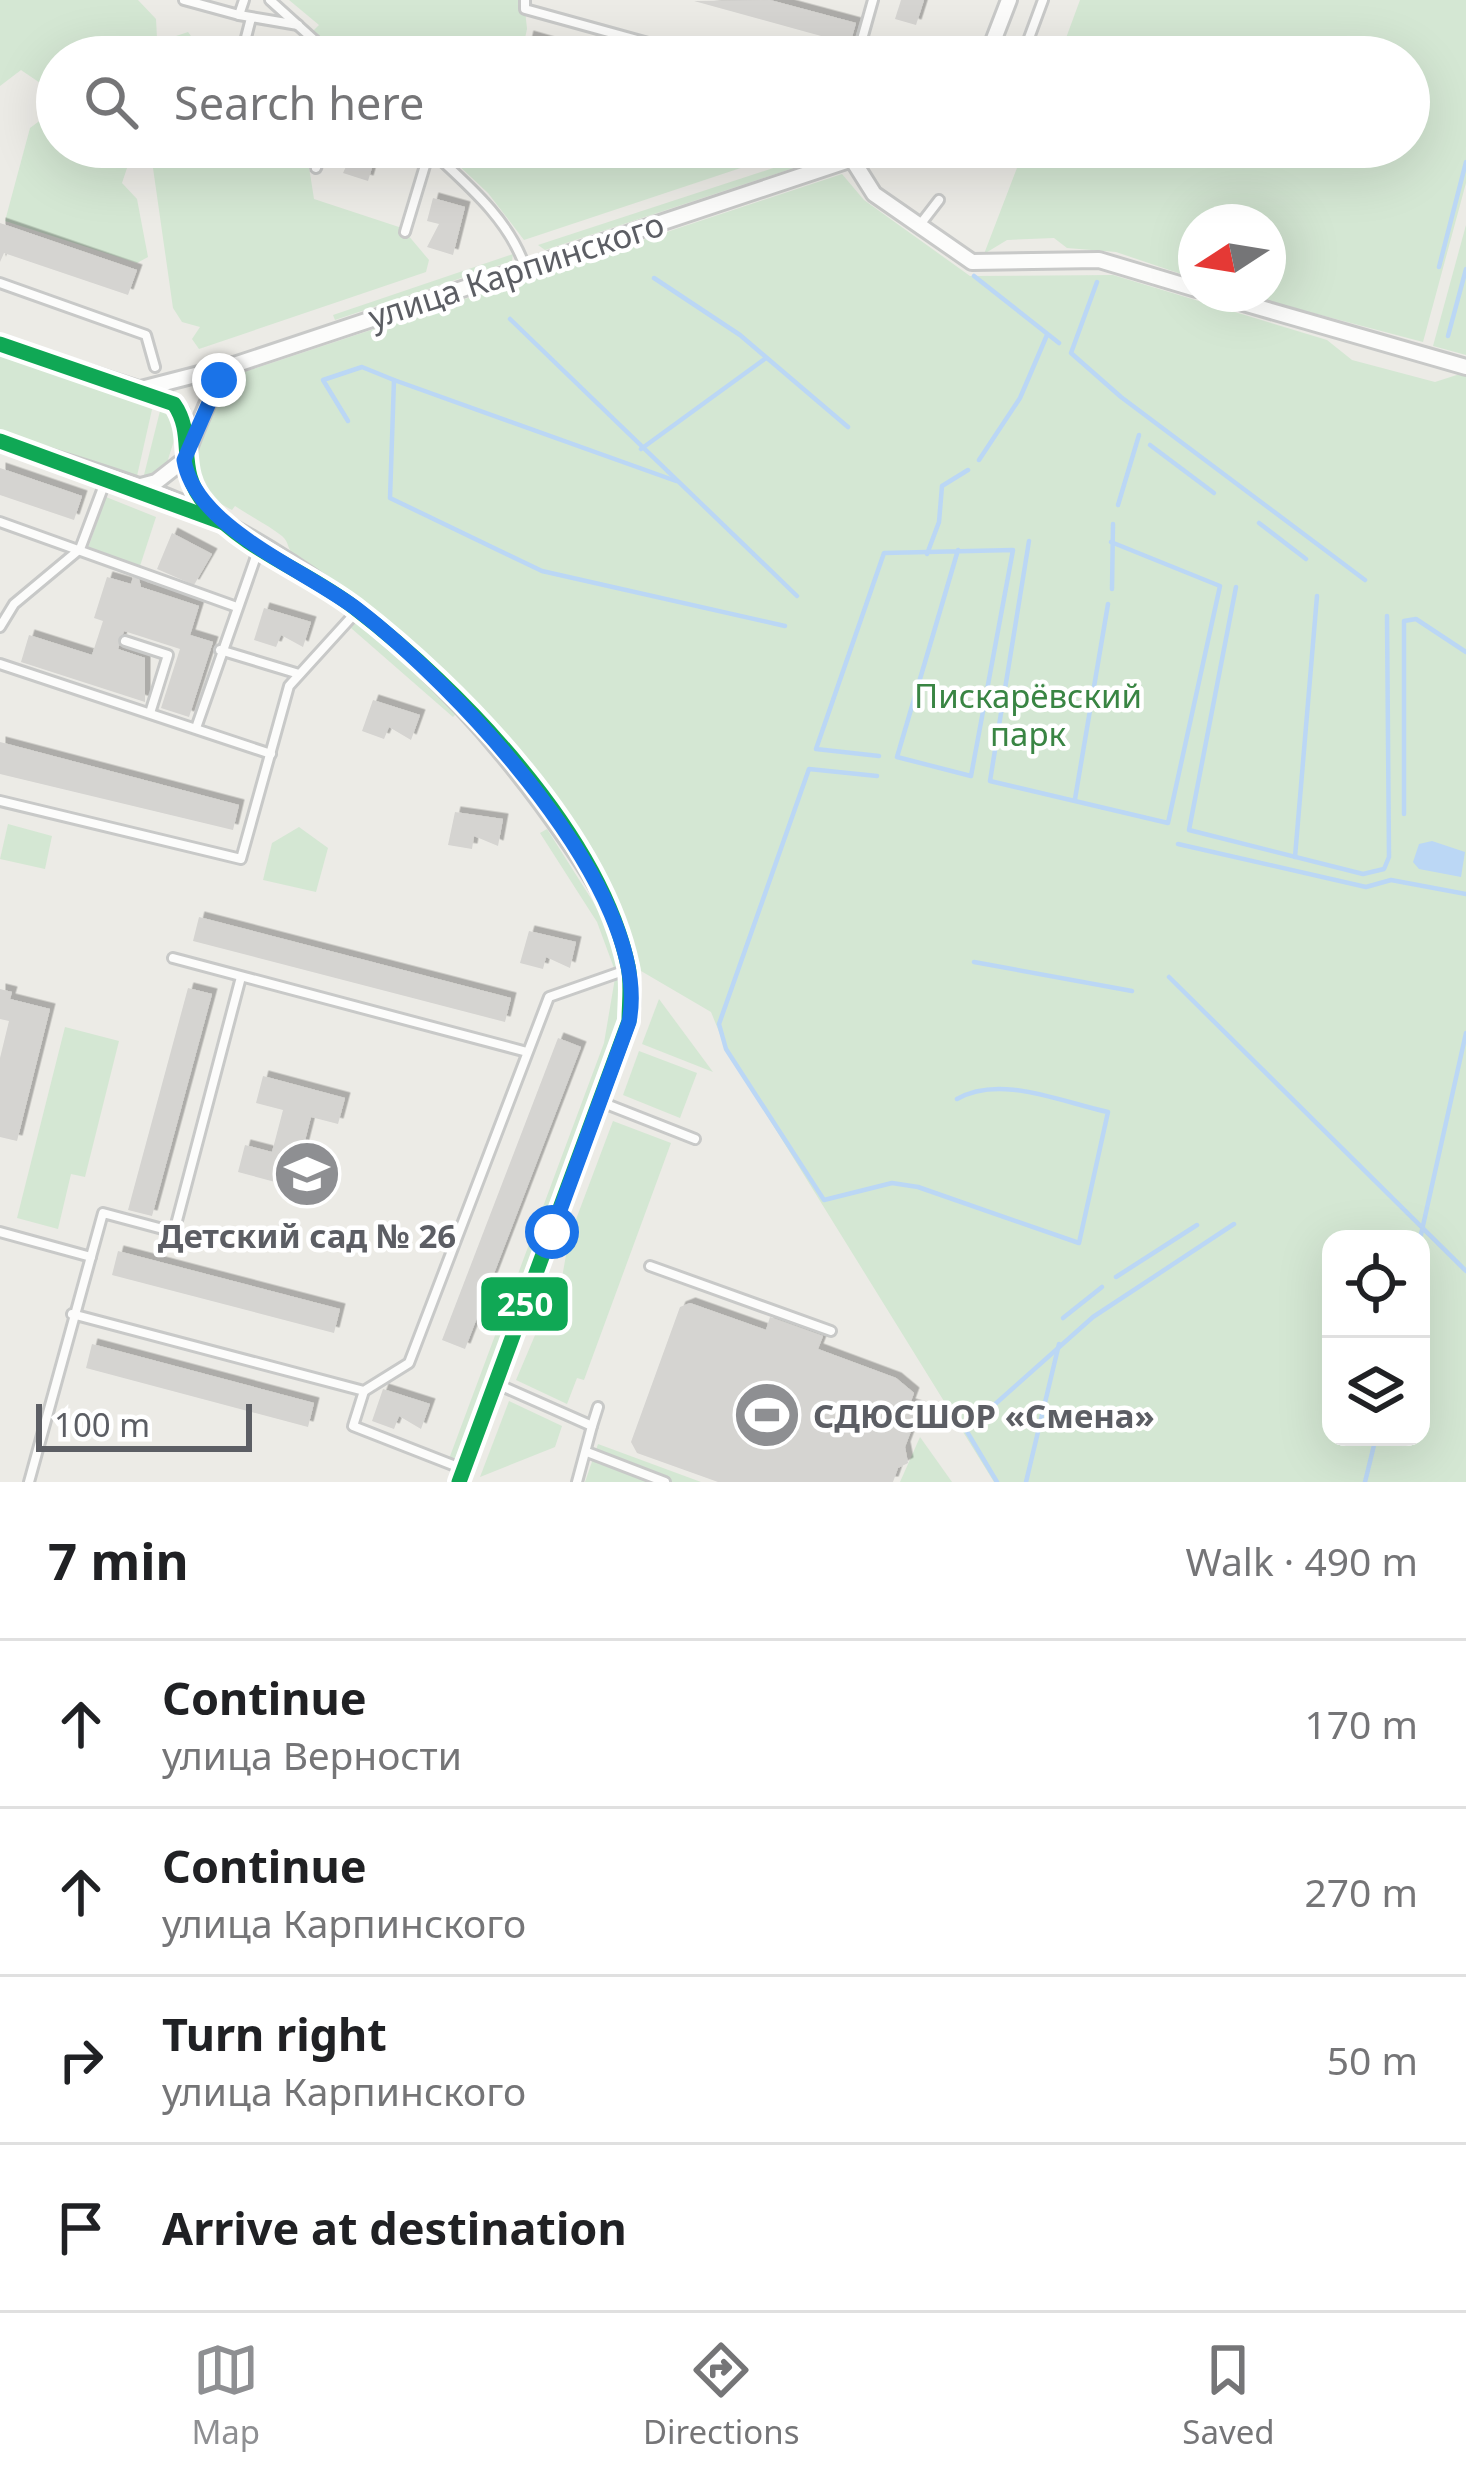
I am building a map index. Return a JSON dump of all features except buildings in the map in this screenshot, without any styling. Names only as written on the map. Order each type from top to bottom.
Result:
[{"type":"street","points":[[996,36],[1009,0]]},
{"type":"street","name":"улица Карпинского","points":[[141,389],[233,365],[824,168]]},
{"type":"street","points":[[856,168],[863,183],[964,259],[988,265],[1099,260],[1178,284]]},
{"type":"street","points":[[1276,312],[1466,365]]},
{"type":"street","points":[[0,344],[174,404],[188,440]]},
{"type":"street","points":[[220,521],[192,488],[184,460],[188,440],[215,386],[233,365]]},
{"type":"street","points":[[0,441],[220,521],[358,610],[432,673],[492,735],[598,888],[623,938],[631,969],[629,1022],[462,1476]]},
{"type":"street","points":[[137,487],[156,482],[184,460]]},
{"type":"lane","points":[[184,0],[300,25]]},
{"type":"lane","points":[[239,15],[244,0]]},
{"type":"lane","points":[[270,0],[311,36]]},
{"type":"lane","points":[[525,0],[525,9],[623,36]]},
{"type":"lane","points":[[1030,36],[1043,0]]},
{"type":"lane","points":[[862,36],[870,1]]},
{"type":"lane","points":[[247,36],[251,18]]},
{"type":"lane","points":[[405,232],[423,168]]},
{"type":"lane","points":[[450,168],[480,196],[518,248],[525,267]]},
{"type":"lane","points":[[918,227],[939,200]]},
{"type":"lane","points":[[0,283],[146,334],[155,367]]},
{"type":"lane","points":[[0,627],[14,604],[80,549],[107,477]]},
{"type":"lane","points":[[0,522],[235,606]]},
{"type":"lane","points":[[196,728],[260,545]]},
{"type":"lane","points":[[0,801],[241,859],[289,686],[358,610]]},
{"type":"lane","points":[[125,641],[168,656],[150,713]]},
{"type":"lane","points":[[220,650],[299,674]]},
{"type":"lane","points":[[0,664],[271,754]]},
{"type":"lane","points":[[173,958],[527,1052]]},
{"type":"lane","points":[[462,1476],[353,1426],[364,1391],[409,1363],[454,1234],[549,997],[631,969]]},
{"type":"lane","points":[[29,1482],[103,1213],[174,1232],[241,977]]},
{"type":"lane","points":[[601,1102],[695,1138]]},
{"type":"lane","points":[[0,1232],[91,1258]]},
{"type":"lane","points":[[650,1266],[831,1331]]},
{"type":"lane","points":[[72,1313],[364,1391]]},
{"type":"lane","points":[[496,1383],[592,1426]]},
{"type":"lane","points":[[578,1482],[598,1407]]},
{"type":"lane","points":[[587,1453],[665,1482]]},
{"type":"green space","points":[[0,0],[138,0],[156,19],[157,36],[36,36],[36,80],[21,70],[0,86]]},
{"type":"green space","points":[[289,0],[524,0],[527,29],[526,36],[315,36],[311,33],[319,25]]},
{"type":"green space","points":[[1080,0],[1466,0],[1466,183],[1423,342],[1286,306],[1286,204],[1178,204],[1178,273],[1116,252],[1067,248],[1054,238],[1007,240],[984,254],[1017,168],[1430,168],[1430,36],[1067,36]]},
{"type":"green space","points":[[36,124],[36,168],[127,168],[122,183],[137,199],[148,257],[137,263],[5,221],[30,128]]},
{"type":"green space","points":[[153,168],[309,168],[314,199],[402,228],[429,260],[426,272],[199,349],[192,339],[200,327],[182,322],[173,308]]},
{"type":"green space","points":[[461,168],[741,168],[524,240],[488,193]]},
{"type":"green space","points":[[773,168],[794,168],[545,250],[538,245]]},
{"type":"green space","name":"Пискарёвский парк","points":[[842,174],[864,200],[970,276],[1113,275],[1178,295],[1178,312],[1235,312],[1327,340],[1352,360],[1435,382],[1466,372],[1466,1482],[994,1482],[726,1049],[711,1012],[641,971],[605,880],[578,834],[513,746],[406,637],[295,556],[277,532],[235,506],[232,510],[222,504],[199,484],[195,467],[202,437],[247,371]]},
{"type":"green space","points":[[1466,225],[1466,355],[1433,346]]},
{"type":"green space","points":[[513,254],[512,261],[335,320],[333,315]]},
{"type":"green space","points":[[0,354],[153,405],[137,476],[0,431]]},
{"type":"green space","points":[[161,407],[175,418],[177,431],[166,466],[143,479]]},
{"type":"green space","points":[[106,497],[156,517],[140,566],[88,548]]},
{"type":"green space","points":[[356,622],[458,712],[453,717],[351,628]]},
{"type":"green space","points":[[8,824],[52,836],[45,869],[0,859]]},
{"type":"green space","points":[[299,827],[328,848],[316,892],[263,880],[272,843]]},
{"type":"green space","points":[[547,829],[604,919],[619,965],[614,968],[597,922],[540,833]]},
{"type":"green space","points":[[621,976],[623,1001],[614,1038],[457,1462],[449,1459],[604,1043],[615,978]]},
{"type":"green space","points":[[659,999],[713,1072],[642,1044]]},
{"type":"green space","points":[[65,1027],[119,1041],[85,1177],[71,1174],[58,1229],[17,1218]]},
{"type":"green space","points":[[639,1051],[697,1073],[680,1118],[623,1095]]},
{"type":"green space","points":[[613,1121],[671,1143],[584,1380],[577,1378],[567,1404],[516,1380],[555,1288],[560,1289],[569,1238]]},
{"type":"green space","points":[[509,1401],[562,1426],[555,1447],[480,1477]]},
{"type":"green space","points":[[920,1437],[952,1482],[900,1482]]},
{"type":"green space","points":[[598,1444],[701,1482],[585,1482]]},
{"type":"water","points":[[1432,841],[1465,852],[1461,877],[1419,869],[1413,862],[1419,844]]},
{"type":"waterway","points":[[1439,267],[1466,162]]},
{"type":"waterway","points":[[1448,336],[1466,269]]},
{"type":"waterway","points":[[974,276],[1059,343]]},
{"type":"waterway","points":[[654,278],[740,335],[848,427]]},
{"type":"waterway","points":[[1097,282],[1071,353],[1121,397],[1365,580]]},
{"type":"waterway","points":[[510,319],[797,596]]},
{"type":"waterway","points":[[979,460],[1020,398],[1047,335]]},
{"type":"waterway","points":[[641,449],[766,358]]},
{"type":"waterway","points":[[348,421],[323,380],[362,367],[394,380]]},
{"type":"waterway","points":[[676,481],[394,380],[390,498],[542,571],[785,626]]},
{"type":"waterway","points":[[1118,505],[1139,435]]},
{"type":"waterway","points":[[1150,445],[1214,493]]},
{"type":"waterway","points":[[927,554],[939,522],[942,486],[968,470]]},
{"type":"waterway","points":[[1259,523],[1306,559]]},
{"type":"waterway","points":[[1112,589],[1113,524]]},
{"type":"waterway","points":[[1029,541],[990,781],[1168,823],[1220,586],[1111,542]]},
{"type":"waterway","points":[[879,756],[816,749],[884,553],[1013,550],[971,776],[897,757],[958,550]]},
{"type":"waterway","points":[[1236,587],[1189,830],[1363,874],[1384,869],[1389,857],[1387,616]]},
{"type":"waterway","points":[[1295,857],[1317,596]]},
{"type":"waterway","points":[[1075,799],[1108,604]]},
{"type":"waterway","points":[[1404,814],[1404,621],[1416,619],[1466,652]]},
{"type":"waterway","points":[[877,776],[809,769],[719,1024],[726,1049],[824,1200],[892,1183],[918,1187],[1079,1243],[1108,1112],[1011,1089],[974,1092],[957,1099]]},
{"type":"waterway","points":[[1178,844],[1366,887],[1391,880],[1466,894]]},
{"type":"waterway","points":[[974,962],[1132,991]]},
{"type":"waterway","points":[[1169,977],[1466,1271]]},
{"type":"waterway","points":[[1422,1230],[1466,1033]]},
{"type":"waterway","points":[[997,1482],[966,1430],[1093,1317],[1234,1224]]},
{"type":"waterway","points":[[1116,1277],[1197,1225]]},
{"type":"waterway","points":[[1063,1318],[1102,1287]]},
{"type":"waterway","points":[[1026,1482],[1059,1344]]},
{"type":"waterway","points":[[1365,1482],[1374,1446]]},
{"type":"transit line","name":"250","points":[[0,344],[174,404],[184,429],[191,479],[206,505],[239,535],[355,608],[438,679],[557,816],[613,916],[629,973],[629,1021],[459,1482]]},
{"type":"transit line","name":"250","points":[[0,441],[224,523]]},
{"type":"place","name":"Детский сад № 26","points":[[307,1174]]},
{"type":"place","name":"СДЮСШОР «Смена»","points":[[767,1415]]},
{"type":"route","points":[[219,380],[188,440],[184,460],[192,488],[220,521],[358,610],[468,708],[517,768],[580,859],[623,938],[633,986],[629,1022],[552,1232]]}]
